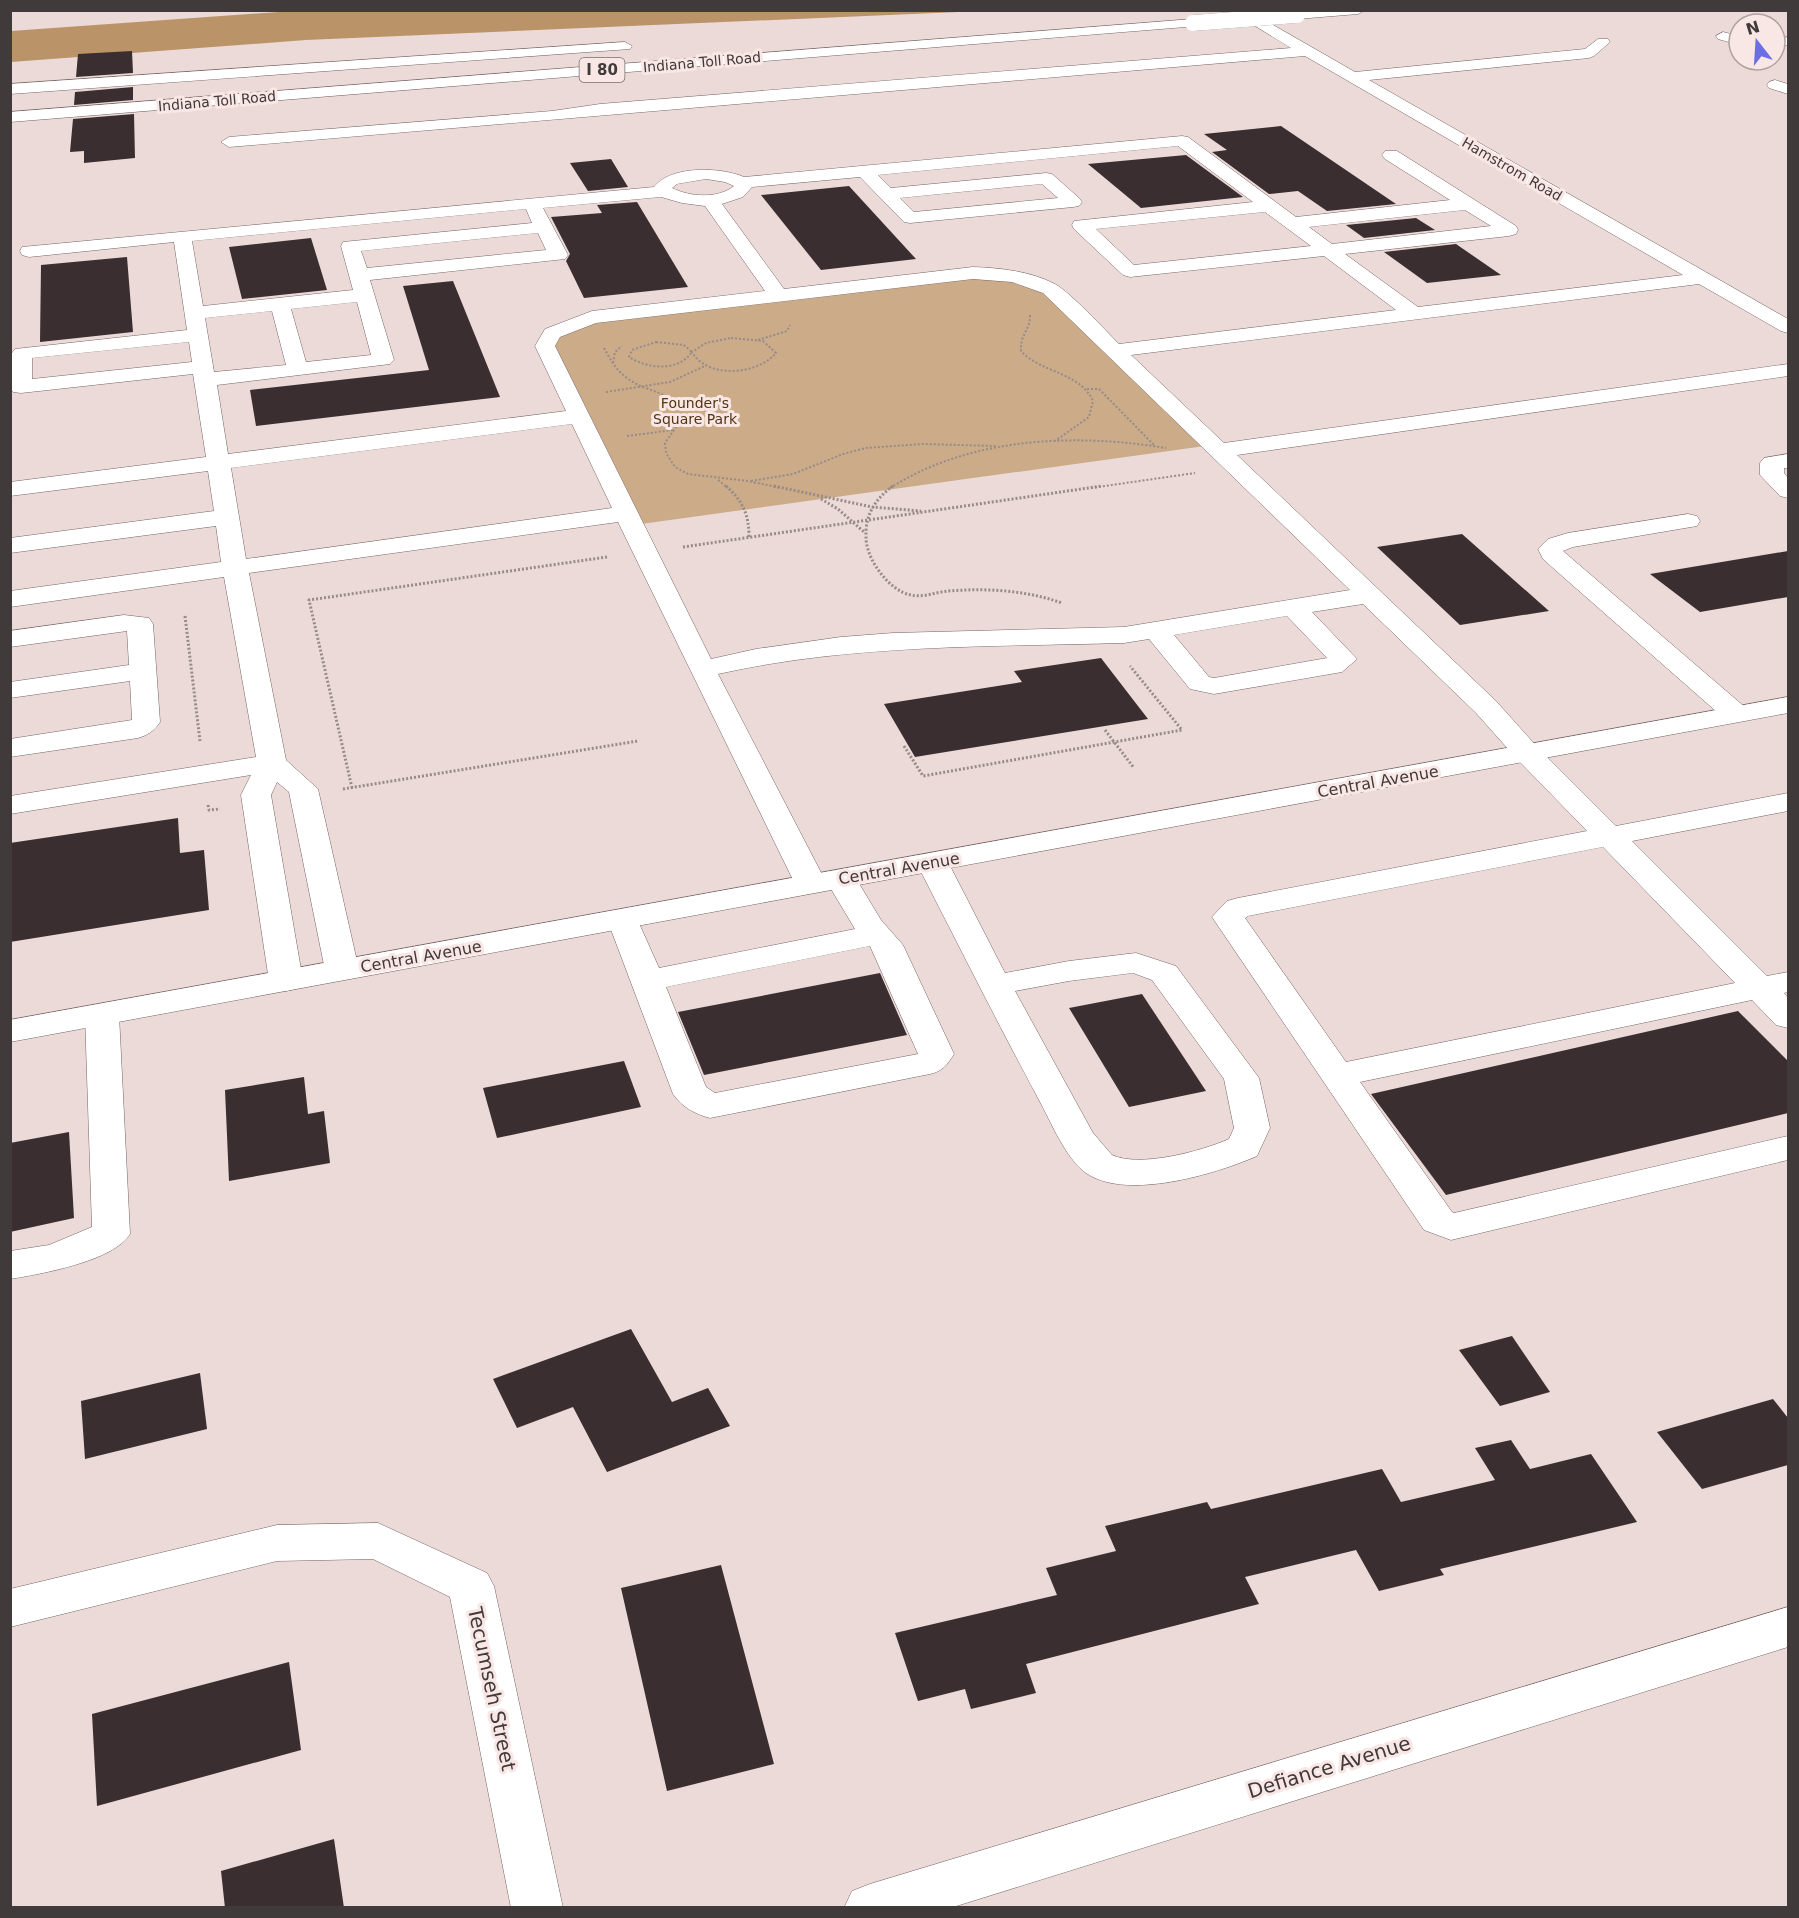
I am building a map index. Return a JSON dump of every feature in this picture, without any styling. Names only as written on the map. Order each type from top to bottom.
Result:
[{"type":"main road","name":"Hamstrom Road","points":[[1236,10],[1788,327]]},
{"type":"main road","name":"Indiana Toll Road","points":[[10,117],[1358,10]]},
{"type":"main road","points":[[1723,36],[1727,37]]},
{"type":"main road","points":[[1351,76],[1588,53],[1603,42]]},
{"type":"main road","name":"Indiana Toll Road","points":[[10,89],[638,45]]},
{"type":"main road","points":[[229,142],[1306,51]]},
{"type":"main road","points":[[664,191],[663,187],[666,183],[693,175],[718,175],[742,183],[1182,141],[1414,314]]},
{"type":"main road","points":[[1269,206],[1081,225],[1130,271],[1509,230],[1391,155]]},
{"type":"main road","points":[[864,171],[910,218],[1073,202]]},
{"type":"main road","points":[[887,194],[1046,178],[1098,224]]},
{"type":"main road","points":[[29,251],[664,191],[676,197],[710,200],[740,191],[743,187],[742,183]]},
{"type":"main road","points":[[710,200],[778,295]]},
{"type":"main road","points":[[359,274],[558,255],[532,204]]},
{"type":"main road","points":[[1292,223],[1468,204]]},
{"type":"main road","points":[[1210,212],[1228,227]]},
{"type":"main road","points":[[1146,219],[1163,234]]},
{"type":"main road","points":[[198,335],[22,353],[21,387],[204,373],[298,370],[383,360],[350,246],[544,227]]},
{"type":"main road","points":[[182,237],[235,568],[272,763],[256,795],[256,803],[286,981]]},
{"type":"main road","points":[[1246,242],[1264,257]]},
{"type":"main road","points":[[1181,249],[1198,264]]},
{"type":"main road","points":[[623,919],[691,1094],[711,1106],[930,1063],[937,1054],[887,945],[826,881],[702,669],[546,345],[552,333],[592,317],[991,273],[1026,278],[1050,289],[1486,707],[1528,754],[1612,837],[1774,985],[1788,1017]]},
{"type":"main road","points":[[1114,351],[1703,278]]},
{"type":"main road","points":[[194,313],[364,295]]},
{"type":"main road","points":[[280,304],[298,370]]},
{"type":"main road","points":[[1218,451],[1788,370]]},
{"type":"main road","points":[[10,489],[580,416]]},
{"type":"main road","points":[[1788,461],[1772,463],[1772,475],[1788,491]]},
{"type":"main road","points":[[10,599],[628,513]]},
{"type":"main road","points":[[10,546],[227,518]]},
{"type":"main road","points":[[1688,521],[1568,540],[1550,549],[1562,563],[1736,714]]},
{"type":"main road","points":[[702,669],[756,657],[842,645],[893,641],[1106,636],[1156,630],[1368,595]]},
{"type":"main road","points":[[1156,630],[1200,683],[1214,686],[1332,666],[1342,659],[1293,607]]},
{"type":"main road","points":[[10,639],[124,623],[140,624],[146,722],[138,729],[10,748]]},
{"type":"main road","points":[[10,690],[143,671]]},
{"type":"main road","name":"Central Avenue","points":[[10,1031],[1788,705]]},
{"type":"main road","points":[[10,805],[272,763],[303,789],[342,970]]},
{"type":"main road","points":[[1788,802],[1238,908],[1228,917],[1438,1221],[1451,1227],[1788,1148]]},
{"type":"main road","points":[[932,862],[995,985],[1034,1060],[1080,1140],[1099,1165],[1124,1172],[1160,1169],[1208,1161],[1244,1147],[1252,1128],[1241,1078],[1164,973],[1136,963],[1069,971],[995,985]]},
{"type":"main road","points":[[647,981],[876,935]]},
{"type":"main road","points":[[1339,1075],[1774,985]]},
{"type":"main road","points":[[10,1265],[56,1258],[111,1234],[102,1015]]},
{"type":"main road","name":"Tecumseh Street","points":[[10,1608],[277,1543],[378,1541],[471,1586],[537,1908]]},
{"type":"main road","name":"Defiance Avenue","points":[[870,1908],[1788,1627]]},
{"type":"path","points":[[991,273],[1026,305],[1030,315],[1030,324],[1021,334],[1019,346],[1025,359],[1045,369],[1073,378],[1087,388],[1099,389],[1155,446]]},
{"type":"path","points":[[592,317],[598,339],[617,370],[631,381],[666,394],[679,405],[683,417],[665,443],[666,453],[675,467],[688,474],[748,481],[872,507],[934,511]]},
{"type":"path","points":[[757,340],[767,343],[777,353],[768,363],[745,369],[705,366],[697,362],[692,352],[684,345],[656,342],[638,346],[629,354],[633,361],[659,366],[686,360],[692,352],[706,343],[717,340],[757,340],[787,331],[791,322]]},
{"type":"path","points":[[597,393],[648,387],[684,379],[705,366]]},
{"type":"path","points":[[1055,442],[1089,417],[1093,402],[1087,388]]},
{"type":"path","points":[[622,437],[674,430]]},
{"type":"path","points":[[748,481],[807,470],[825,459],[880,446],[910,444],[1003,446],[1055,442],[1101,442],[1155,446],[1173,450]]},
{"type":"path","points":[[904,746],[923,776],[1182,730],[1106,636],[1084,613],[1055,600],[1018,592],[982,589],[911,596],[887,580],[872,562],[864,542],[865,533],[872,507],[891,485],[964,455],[1003,446]]},
{"type":"path","points":[[717,479],[732,490],[743,503],[750,518],[749,537]]},
{"type":"path","points":[[817,497],[838,509],[865,533]]},
{"type":"path","points":[[186,615],[209,810],[256,803]]},
{"type":"path","points":[[1105,730],[1134,768]]},
{"type":"path","points":[[305,795],[638,741]]},
{"type":"green space","name":"Founder's Square Park","points":[[973,273],[1050,289],[1212,445],[634,525],[545,346],[574,324]]},
{"type":"shaded area","points":[[293,11],[982,11],[306,40],[11,62],[11,31]]},
{"type":"building","points":[[132,51],[133,73],[76,77],[78,54]]},
{"type":"building","points":[[133,87],[133,100],[74,105],[75,92]]},
{"type":"building","points":[[134,114],[135,158],[84,163],[84,151],[70,152],[73,119]]},
{"type":"building","points":[[1281,126],[1396,204],[1327,211],[1298,191],[1269,194],[1212,152],[1227,150],[1204,134]]},
{"type":"building","points":[[1186,155],[1243,197],[1141,208],[1088,164]]},
{"type":"building","points":[[611,159],[628,187],[588,191],[570,163]]},
{"type":"building","points":[[849,186],[916,259],[821,270],[761,195]]},
{"type":"building","points":[[637,202],[688,287],[584,298],[566,261],[570,254],[551,217],[602,213],[597,205]]},
{"type":"building","points":[[1416,218],[1435,230],[1364,238],[1346,225]]},
{"type":"building","points":[[311,238],[327,290],[242,299],[229,247]]},
{"type":"building","points":[[1456,244],[1501,275],[1427,283],[1384,252]]},
{"type":"building","points":[[127,257],[133,332],[40,342],[41,265]]},
{"type":"building","points":[[453,281],[500,397],[256,426],[250,390],[429,370],[403,286]]},
{"type":"building","points":[[1462,534],[1549,611],[1460,625],[1377,547]]},
{"type":"building","points":[[1788,551],[1788,597],[1700,612],[1650,574]]},
{"type":"building","points":[[1101,658],[1148,719],[915,757],[884,704],[1022,682],[1014,671]]},
{"type":"building","points":[[178,818],[180,853],[204,850],[209,910],[10,942],[10,843]]},
{"type":"building","points":[[880,973],[907,1035],[704,1075],[678,1012]]},
{"type":"building","points":[[1142,994],[1206,1091],[1129,1107],[1069,1008]]},
{"type":"building","points":[[1738,1011],[1788,1061],[1788,1113],[1446,1195],[1371,1094]]},
{"type":"building","points":[[624,1061],[641,1107],[497,1138],[483,1088]]},
{"type":"building","points":[[304,1077],[308,1114],[324,1111],[330,1163],[229,1181],[225,1090]]},
{"type":"building","points":[[69,1132],[74,1218],[10,1232],[10,1143]]},
{"type":"building","points":[[631,1329],[672,1402],[708,1388],[730,1426],[607,1472],[573,1407],[517,1428],[493,1379]]},
{"type":"building","points":[[1512,1336],[1550,1392],[1500,1406],[1459,1350]]},
{"type":"building","points":[[200,1373],[207,1429],[85,1459],[81,1401]]},
{"type":"building","points":[[1773,1399],[1788,1418],[1788,1465],[1702,1489],[1657,1432]]},
{"type":"building","points":[[1511,1440],[1530,1469],[1591,1454],[1637,1522],[1440,1569],[1444,1575],[1379,1591],[1356,1550],[1245,1577],[1259,1604],[1026,1664],[1036,1693],[971,1709],[965,1689],[918,1701],[895,1633],[1057,1595],[1046,1568],[1116,1551],[1105,1526],[1207,1502],[1211,1509],[1382,1469],[1401,1502],[1495,1480],[1475,1448]]},
{"type":"building","points":[[721,1565],[774,1764],[667,1791],[621,1588]]},
{"type":"building","points":[[289,1662],[301,1750],[97,1806],[92,1714]]},
{"type":"building","points":[[334,1839],[344,1908],[225,1908],[221,1871]]}]
